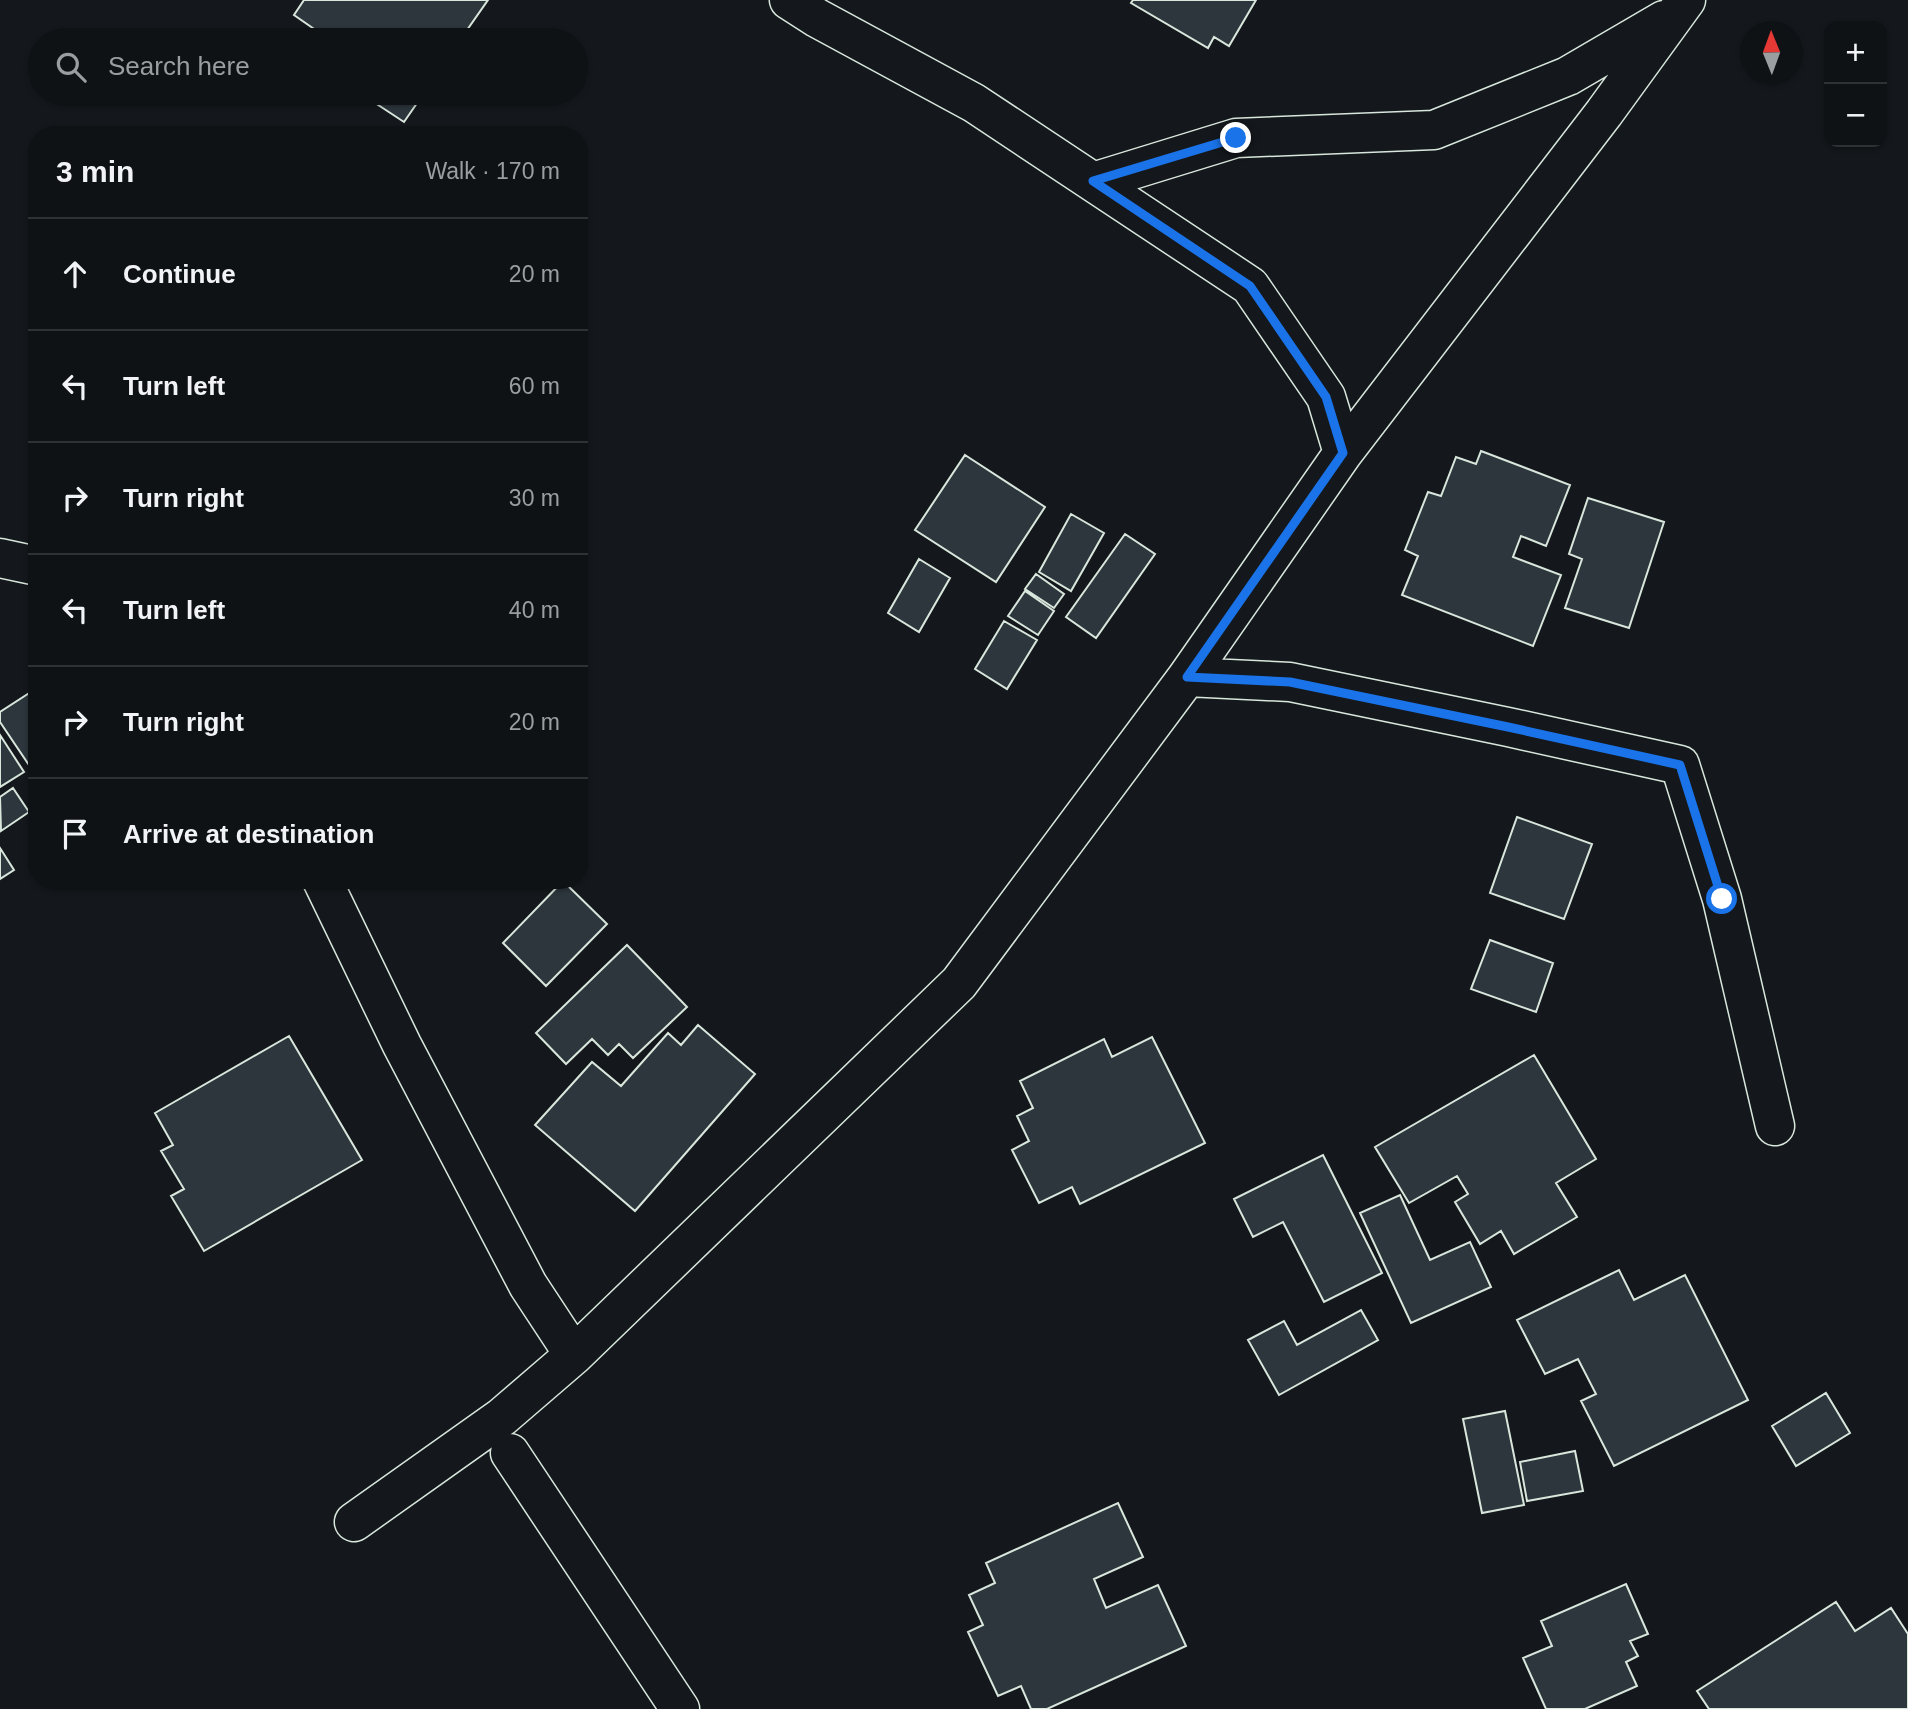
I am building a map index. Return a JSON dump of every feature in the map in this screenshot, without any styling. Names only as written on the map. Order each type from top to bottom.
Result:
[{"type":"street","points":[[789,0],[817,18],[974,103],[1250,286],[1326,397],[1343,453]]},
{"type":"street","points":[[1093,181],[1236,138],[1434,130],[1568,76],[1683,6]]},
{"type":"street","points":[[354,1522],[502,1417],[574,1355],[958,983],[1187,677],[1343,453],[1683,6]]},
{"type":"street","points":[[0,558],[28,564]]},
{"type":"street","points":[[1187,677],[1290,682],[1680,765],[1722,899],[1775,1126]]},
{"type":"street","points":[[326,889],[402,1045],[528,1285],[574,1355]]},
{"type":"street","points":[[510,1453],[680,1709]]},
{"type":"building","points":[[304,0],[488,0],[468,28],[313,28],[294,15]]},
{"type":"building","points":[[1133,0],[1256,0],[1229,46],[1214,37],[1208,48],[1131,3]]},
{"type":"building","points":[[378,105],[416,105],[404,122]]},
{"type":"building","points":[[1481,451],[1570,485],[1546,546],[1521,536],[1513,557],[1561,575],[1533,646],[1402,595],[1418,556],[1405,550],[1428,492],[1441,496],[1456,457],[1476,464]]},
{"type":"building","points":[[965,455],[1045,507],[996,582],[915,530]]},
{"type":"building","points":[[1588,498],[1664,522],[1629,628],[1565,608],[1582,559],[1569,554]]},
{"type":"building","points":[[1071,514],[1104,533],[1071,591],[1039,572]]},
{"type":"building","points":[[1125,534],[1155,554],[1096,638],[1066,617]]},
{"type":"building","points":[[919,559],[950,578],[919,632],[888,613]]},
{"type":"building","points":[[1036,574],[1064,594],[1054,608],[1025,589]]},
{"type":"building","points":[[1025,591],[1054,611],[1038,635],[1008,616]]},
{"type":"building","points":[[1004,621],[1037,640],[1007,689],[975,669]]},
{"type":"building","points":[[28,694],[28,764],[0,722],[0,712]]},
{"type":"building","points":[[0,735],[24,772],[0,787]]},
{"type":"building","points":[[13,788],[28,810],[1,831],[0,797]]},
{"type":"building","points":[[1517,817],[1592,844],[1564,919],[1490,893]]},
{"type":"building","points":[[0,848],[14,870],[0,879]]},
{"type":"building","points":[[555,889],[571,889],[607,924],[546,986],[503,943]]},
{"type":"building","points":[[1490,940],[1553,963],[1536,1012],[1471,989]]},
{"type":"building","points":[[627,945],[687,1007],[633,1058],[619,1044],[608,1055],[592,1039],[566,1064],[536,1033]]},
{"type":"building","points":[[698,1025],[755,1074],[635,1211],[535,1125],[592,1062],[621,1086],[668,1033],[681,1045]]},
{"type":"building","points":[[289,1036],[362,1160],[204,1251],[171,1196],[184,1189],[161,1151],[173,1145],[155,1113]]},
{"type":"building","points":[[1152,1037],[1205,1143],[1080,1204],[1072,1187],[1039,1203],[1012,1150],[1029,1141],[1017,1116],[1033,1108],[1020,1081],[1104,1039],[1112,1057]]},
{"type":"building","points":[[1534,1055],[1596,1159],[1556,1183],[1577,1217],[1514,1254],[1501,1231],[1480,1244],[1455,1202],[1468,1194],[1457,1176],[1409,1203],[1375,1147]]},
{"type":"building","points":[[1323,1155],[1382,1273],[1324,1302],[1283,1222],[1253,1237],[1234,1199]]},
{"type":"building","points":[[1400,1195],[1430,1260],[1470,1242],[1491,1287],[1411,1323],[1360,1213]]},
{"type":"building","points":[[1619,1270],[1634,1300],[1685,1275],[1748,1400],[1614,1466],[1581,1401],[1596,1394],[1578,1359],[1545,1374],[1517,1320]]},
{"type":"building","points":[[1361,1310],[1378,1340],[1279,1395],[1248,1340],[1284,1321],[1297,1345]]},
{"type":"building","points":[[1826,1393],[1850,1433],[1796,1466],[1772,1426]]},
{"type":"building","points":[[1505,1411],[1524,1505],[1482,1513],[1463,1419]]},
{"type":"building","points":[[1575,1451],[1583,1491],[1527,1501],[1520,1462]]},
{"type":"building","points":[[1118,1503],[1143,1557],[1094,1579],[1106,1608],[1158,1585],[1186,1646],[1047,1709],[1031,1709],[1021,1686],[998,1696],[968,1632],[983,1625],[969,1595],[995,1583],[986,1563]]},
{"type":"building","points":[[1626,1584],[1648,1634],[1630,1641],[1638,1656],[1626,1662],[1637,1686],[1585,1709],[1546,1709],[1523,1658],[1552,1646],[1541,1621]]},
{"type":"building","points":[[1836,1602],[1855,1631],[1891,1608],[1908,1634],[1908,1709],[1709,1709],[1697,1691]]},
{"type":"route","points":[[1236,138],[1093,181],[1250,286],[1326,397],[1343,453],[1187,677],[1290,682],[1680,765],[1722,899]]}]
